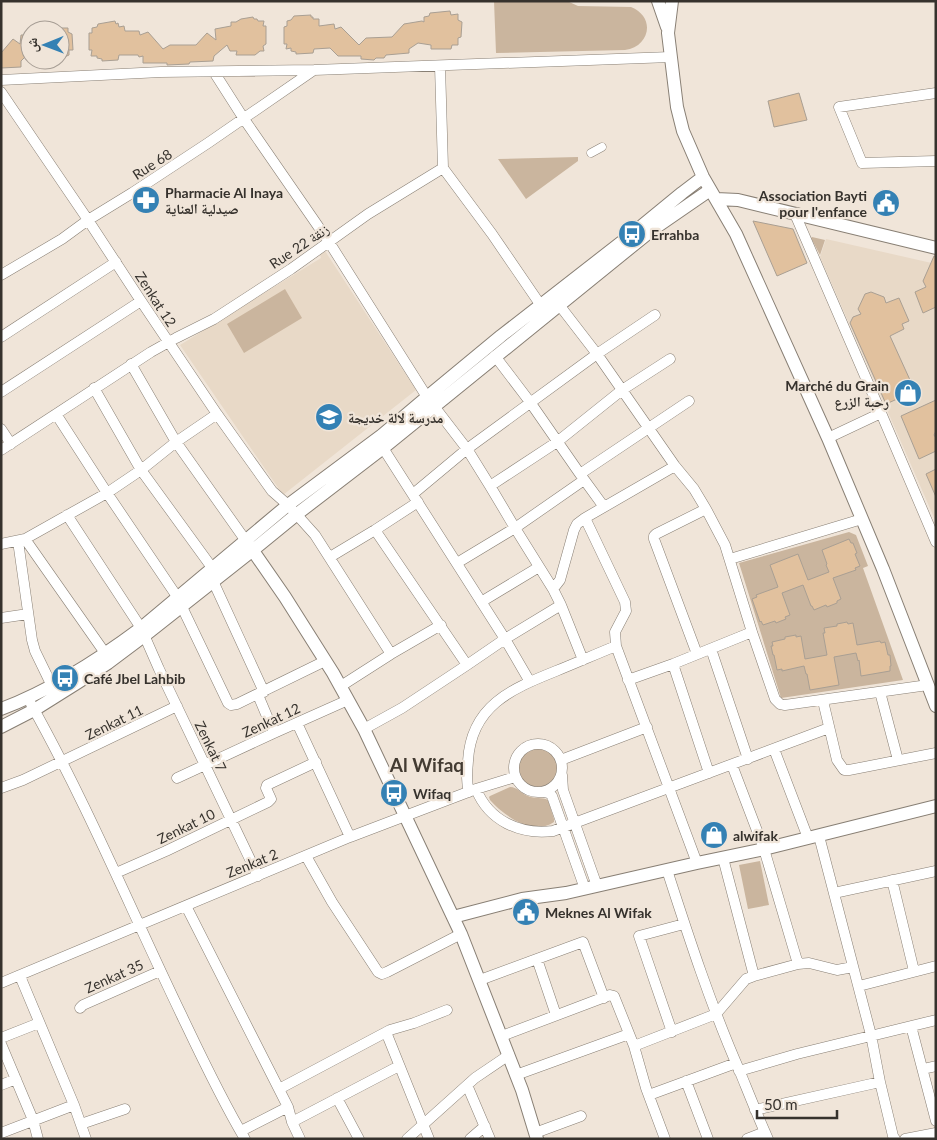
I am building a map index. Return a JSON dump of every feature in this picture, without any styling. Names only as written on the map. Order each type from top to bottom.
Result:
[{"type":"street","points":[[658,1],[668,33],[677,108],[683,131],[703,177],[736,234],[828,438],[862,518],[936,706]]},
{"type":"street","points":[[668,33],[672,1]]},
{"type":"street","points":[[1,80],[161,72],[314,70],[671,58]]},
{"type":"street","points":[[440,66],[443,168],[545,310]]},
{"type":"street","name":"Rue 68","points":[[1,276],[132,194],[314,70]]},
{"type":"street","points":[[214,72],[329,242],[430,402],[467,449],[554,589],[583,660]]},
{"type":"street","name":"Zenkat 12","points":[[1,92],[264,482],[311,530],[391,654]]},
{"type":"street","points":[[936,93],[840,107],[862,163],[936,161]]},
{"type":"street","points":[[592,153],[602,147]]},
{"type":"street","name":"Rue 22 زنقة","points":[[1,450],[131,364],[168,342],[214,319],[291,269],[368,214],[443,168]]},
{"type":"street","points":[[1,728],[34,710],[108,663],[142,632],[250,546],[382,435],[495,356],[632,234],[703,177]]},
{"type":"street","points":[[293,510],[383,448],[501,336],[545,310],[560,306],[652,230],[713,194],[936,248]]},
{"type":"street","points":[[795,214],[936,542]]},
{"type":"street","points":[[1,337],[116,262]]},
{"type":"street","points":[[1,392],[141,301]]},
{"type":"street","points":[[560,306],[597,354],[694,489],[706,509],[725,545],[775,699],[780,704],[785,705],[928,685]]},
{"type":"street","points":[[330,557],[375,530],[416,498],[467,449],[530,402],[656,315]]},
{"type":"street","points":[[495,356],[604,507]]},
{"type":"street","points":[[490,486],[557,442],[622,390],[670,359]]},
{"type":"street","points":[[131,364],[176,442],[285,597],[341,686],[364,729],[454,917],[502,1036],[536,1136],[581,1116]]},
{"type":"street","points":[[94,388],[141,470],[213,575],[261,693],[274,733]]},
{"type":"street","points":[[456,563],[515,528],[648,427],[688,401]]},
{"type":"street","points":[[828,438],[881,413]]},
{"type":"street","points":[[56,414],[180,602],[228,703],[237,704],[325,661]]},
{"type":"street","points":[[1,544],[22,540],[107,493],[217,414]]},
{"type":"street","points":[[1,429],[11,444]]},
{"type":"street","points":[[383,448],[505,639],[530,682]]},
{"type":"street","points":[[554,589],[560,580],[577,524],[676,466]]},
{"type":"street","points":[[697,654],[654,536],[706,509]]},
{"type":"street","name":"Zenkat 7","points":[[67,514],[142,632],[258,876]]},
{"type":"street","points":[[585,518],[625,602],[626,610],[615,632],[616,646],[697,863]]},
{"type":"street","points":[[730,560],[862,518]]},
{"type":"street","points":[[375,530],[467,665]]},
{"type":"street","points":[[22,540],[32,640],[35,651],[52,686]]},
{"type":"street","points":[[22,540],[105,653]]},
{"type":"street","points":[[481,602],[539,567]]},
{"type":"street","points":[[364,729],[402,708],[505,639],[561,605]]},
{"type":"street","points":[[1,618],[28,614]]},
{"type":"street","points":[[341,686],[441,625]]},
{"type":"street","points":[[1,709],[52,686],[142,632]]},
{"type":"street","points":[[628,680],[752,632]]},
{"type":"street","points":[[616,646],[530,682],[503,696],[488,710],[477,727],[468,754],[467,775],[473,790],[488,809],[504,822],[513,827],[533,832],[553,831],[564,828],[829,728]]},
{"type":"street","points":[[711,649],[748,759]]},
{"type":"street","points":[[673,664],[709,773]]},
{"type":"street","points":[[880,692],[898,760]]},
{"type":"street","points":[[28,698],[89,816],[160,971],[243,1135],[288,1107]]},
{"type":"street","name":"Zenkat 12","points":[[177,778],[348,700]]},
{"type":"street","points":[[823,700],[837,760],[844,770],[936,752]]},
{"type":"street","name":"Zenkat 11","points":[[62,762],[177,706]]},
{"type":"street","points":[[296,723],[350,837]]},
{"type":"street","points":[[561,760],[647,727]]},
{"type":"street","points":[[536,743],[551,747],[557,752],[561,760],[563,790],[591,887],[564,828],[552,796],[549,793],[530,791],[524,788],[515,777],[514,762],[517,754],[529,745],[536,743]]},
{"type":"street","points":[[774,749],[813,837],[834,893],[871,1035],[880,1082],[895,1139]]},
{"type":"street","points":[[1,788],[62,762]]},
{"type":"street","name":"Zenkat 10","points":[[116,873],[268,802],[271,799],[266,786],[316,762]]},
{"type":"street","points":[[732,764],[764,849],[798,964]]},
{"type":"street","points":[[544,792],[555,786],[562,774]]},
{"type":"street","name":"Zenkat 2","points":[[1,983],[350,837],[473,790],[515,777]]},
{"type":"street","points":[[454,917],[522,899],[566,893],[764,849],[936,806]]},
{"type":"street","points":[[306,856],[332,902],[378,972],[382,974],[387,972],[461,934]]},
{"type":"street","points":[[723,858],[754,976]]},
{"type":"street","points":[[667,870],[716,1014],[767,1135],[748,1139]]},
{"type":"street","points":[[834,893],[936,871]]},
{"type":"street","points":[[892,880],[914,971]]},
{"type":"street","points":[[186,906],[288,1107],[292,1122],[300,1139]]},
{"type":"street","points":[[672,1032],[639,941],[639,936],[684,924]]},
{"type":"street","points":[[480,980],[583,942],[604,998]]},
{"type":"street","points":[[537,959],[556,1015]]},
{"type":"street","points":[[634,1046],[716,1014],[746,979],[754,976],[808,963],[837,970],[854,967]]},
{"type":"street","points":[[858,986],[936,966]]},
{"type":"street","name":"Zenkat 35","points":[[80,1008],[160,971]]},
{"type":"street","points":[[20,976],[74,1105],[86,1139]]},
{"type":"street","points":[[502,1036],[610,995],[614,996],[634,1046],[665,1139]]},
{"type":"street","points":[[279,1089],[386,1032],[447,1010]]},
{"type":"street","points":[[649,1095],[686,1081],[738,1067],[936,1020]]},
{"type":"street","points":[[1,1038],[39,1023]]},
{"type":"street","points":[[911,1026],[936,1121]]},
{"type":"street","points":[[386,1032],[428,1139]]},
{"type":"street","points":[[516,1075],[629,1034]]},
{"type":"street","points":[[1,1044],[33,1120],[38,1139]]},
{"type":"street","points":[[407,1139],[467,1084],[509,1055]]},
{"type":"street","points":[[292,1122],[399,1066]]},
{"type":"street","points":[[923,1069],[936,1066]]},
{"type":"street","points":[[1,1085],[16,1079]]},
{"type":"street","points":[[686,1081],[708,1139]]},
{"type":"street","points":[[755,1110],[880,1082]]},
{"type":"street","points":[[467,1084],[490,1139]]},
{"type":"street","points":[[337,1098],[359,1139]]},
{"type":"street","points":[[1,1133],[74,1105]]},
{"type":"street","points":[[81,1124],[125,1109]]},
{"type":"street","points":[[470,1139],[485,1126]]},
{"type":"street","points":[[905,1139],[936,1133]]},
{"type":"shaded area","points":[[494,1],[567,1],[578,6],[631,7],[644,18],[647,24],[647,31],[640,43],[633,48],[625,50],[496,53]]},
{"type":"shaded area","points":[[578,157],[578,161],[526,199],[498,159]]},
{"type":"shaded area","points":[[811,238],[825,240],[820,255]]},
{"type":"shaded area","name":"Marché du Grain رحبة الزرع","points":[[826,239],[936,264],[936,522],[820,257]]},
{"type":"shaded area","points":[[325,251],[416,390],[283,495],[180,345],[321,258],[320,255]]},
{"type":"shaded area","points":[[285,289],[302,318],[244,353],[227,324]]},
{"type":"shaded area","points":[[849,532],[856,535],[868,566],[863,568],[903,680],[781,698],[739,563]]},
{"type":"shaded area","points":[[538,746],[553,752],[559,767],[553,782],[538,788],[523,782],[517,767],[523,752]]},
{"type":"shaded area","points":[[510,787],[531,797],[548,800],[554,822],[546,826],[537,827],[528,826],[510,818],[489,797]]},
{"type":"shaded area","points":[[760,861],[769,905],[748,909],[739,865]]},
{"type":"building","points":[[450,11],[451,15],[458,14],[458,20],[462,22],[461,37],[458,38],[458,45],[452,45],[451,49],[431,49],[431,45],[418,43],[409,49],[409,53],[386,55],[384,58],[376,58],[374,60],[361,59],[361,56],[338,56],[330,48],[314,49],[313,53],[296,54],[296,52],[291,51],[291,48],[286,49],[287,44],[284,44],[284,27],[287,26],[287,21],[291,20],[294,16],[311,15],[313,19],[319,19],[319,26],[334,24],[335,29],[341,27],[359,45],[366,38],[392,37],[404,24],[424,22],[424,17],[429,16],[430,13]]},
{"type":"building","points":[[253,17],[258,21],[264,21],[263,26],[266,26],[264,51],[260,51],[255,55],[236,55],[237,51],[230,51],[227,45],[214,56],[213,61],[167,65],[167,63],[143,63],[143,56],[139,57],[138,55],[119,55],[118,60],[102,61],[97,56],[91,56],[92,50],[89,50],[89,33],[92,33],[92,28],[97,27],[98,24],[115,21],[119,27],[124,26],[125,31],[139,31],[140,35],[148,32],[163,49],[170,45],[196,45],[207,33],[216,40],[215,29],[231,26],[231,22]]},
{"type":"building","points":[[70,33],[72,34],[73,50],[70,50]]},
{"type":"building","points":[[13,39],[20,44],[20,67],[1,68],[1,53]]},
{"type":"building","points":[[799,93],[807,120],[774,127],[768,101]]},
{"type":"building","points":[[753,221],[793,229],[807,263],[777,276]]},
{"type":"building","points":[[934,256],[936,256],[936,307],[923,313],[915,292],[926,287],[923,281]]},
{"type":"building","points":[[871,292],[884,297],[886,303],[899,298],[909,321],[902,324],[904,329],[890,336],[915,391],[886,404],[850,323],[853,317],[861,314],[858,309],[865,294]]},
{"type":"building","points":[[936,400],[936,431],[934,435],[936,438],[936,451],[919,459],[901,416]]},
{"type":"building","points":[[936,469],[936,497],[926,474]]},
{"type":"building","points":[[849,539],[853,543],[860,566],[855,568],[856,570],[833,578],[841,599],[837,603],[814,610],[803,585],[782,593],[790,615],[785,617],[786,619],[763,625],[760,622],[752,599],[757,597],[756,595],[778,587],[770,565],[798,554],[808,580],[829,572],[822,550]]},
{"type":"building","points":[[847,622],[848,624],[853,623],[857,645],[880,641],[881,643],[885,642],[888,655],[890,655],[890,671],[861,676],[856,653],[834,657],[839,685],[810,690],[804,666],[782,671],[782,669],[777,670],[771,646],[773,646],[772,642],[785,639],[785,637],[801,636],[805,659],[827,655],[823,633],[825,633],[824,628]]},
{"type":"place","name":"Pharmacie Al Inaya صيدلية العناية","points":[[146,200]]},
{"type":"place","name":"Association Bayti pour l'enfance","points":[[886,203]]},
{"type":"place","name":"Errahba","points":[[632,234]]},
{"type":"place","name":"Marché du Grain رحبة الزرع","points":[[908,393]]},
{"type":"place","name":"مدرسة لالة خديجة","points":[[329,417]]},
{"type":"place","name":"Café Jbel Lahbib","points":[[65,678]]},
{"type":"place","name":"Wifaq","points":[[394,793]]},
{"type":"place","name":"alwifak","points":[[714,835]]},
{"type":"place","name":"Meknes Al Wifak","points":[[526,912]]},
{"type":"district","name":"Al Wifaq","points":[[427,764]]}]
